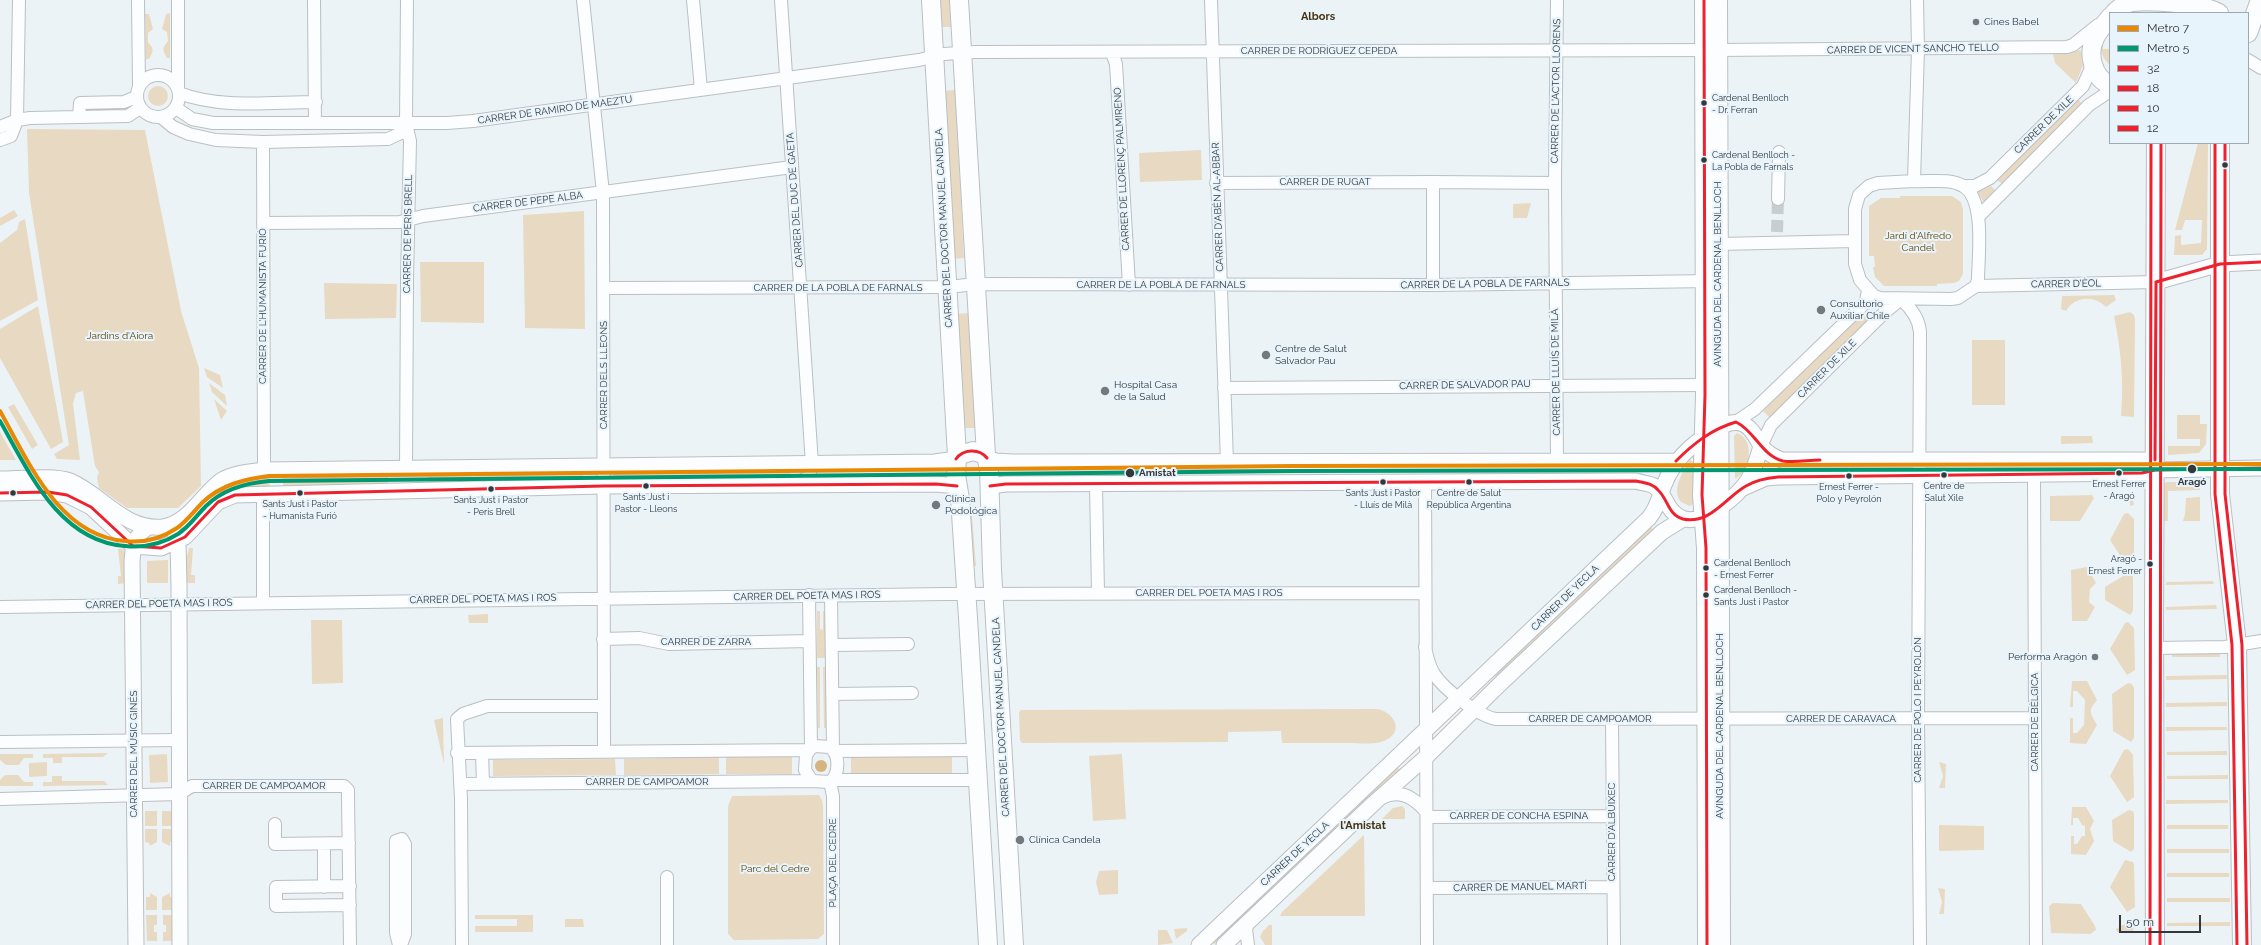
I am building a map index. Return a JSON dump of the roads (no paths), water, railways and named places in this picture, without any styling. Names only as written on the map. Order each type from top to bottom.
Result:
[{"type":"main road","name":"CARRER DEL DOCTOR MANUEL CANDELA","points":[[931,0],[948,287],[956,458]]},
{"type":"main road","points":[[958,488],[973,494],[990,488],[959,0]]},
{"type":"main road","name":"AVINGUDA DEL CARDENAL BENLLOCH","points":[[1704,0],[1711,50],[1719,244],[1712,281],[1705,385],[1712,432],[1720,508],[1707,945]]},
{"type":"main road","name":"AVINGUDA DEL CARDENAL BENLLOCH","points":[[1718,0],[1711,50],[1712,432],[1703,517],[1706,548],[1721,945]]},
{"type":"main road","points":[[2249,31],[2260,0]]},
{"type":"main road","points":[[2115,12],[2123,6],[2133,2],[2158,5],[2203,6],[2217,12]]},
{"type":"main road","points":[[2109,18],[2094,39],[2092,47],[2093,64],[2101,78],[2109,84]]},
{"type":"main road","points":[[2156,144],[2154,648],[2156,945]]},
{"type":"main road","points":[[2220,144],[2221,502],[2237,645],[2242,945]]},
{"type":"main road","points":[[987,456],[972,451],[956,458],[977,750],[988,945]]},
{"type":"main road","name":"CARRER DEL DOCTOR MANUEL CANDELA","points":[[990,488],[993,594],[1014,945]]},
{"type":"main road","points":[[977,750],[996,747],[1003,753]]},
{"type":"main road","points":[[978,780],[988,783],[1004,779]]},
{"type":"street","points":[[0,140],[11,136],[17,120],[19,0]]},
{"type":"street","points":[[138,0],[139,97],[149,116],[161,117],[172,112],[176,108],[179,91],[178,0]]},
{"type":"street","points":[[314,0],[315,123]]},
{"type":"street","name":"CARRER DE PERIS BRELL","points":[[406,469],[407,280],[410,141],[406,127],[407,0]]},
{"type":"street","name":"CARRER DELS LLEONS","points":[[583,0],[603,193],[604,288],[602,598],[604,751]]},
{"type":"street","points":[[693,0],[701,90]]},
{"type":"street","name":"CARRER DEL DUC DE GAETA","points":[[781,0],[812,464]]},
{"type":"street","name":"CARRER D'ABÉN AL-ABBAR","points":[[1210,0],[1227,462]]},
{"type":"street","name":"CARRER DE L'ACTOR LLORENS","points":[[1555,283],[1557,0]]},
{"type":"street","points":[[1914,181],[1918,49],[1917,0]]},
{"type":"street","name":"CARRER DE VICENT SANCHO TELLO","points":[[1711,50],[2067,47],[2078,42],[2109,16]]},
{"type":"street","name":"CARRER DE RODRÍGUEZ CEPEDA","points":[[935,57],[962,53],[1711,50]]},
{"type":"street","name":"CARRER DE LLORENÇ PALMIRENO","points":[[1112,52],[1116,64],[1129,285]]},
{"type":"street","name":"CARRER DE RAMIRO DE MAEZTU","points":[[176,108],[192,119],[205,122],[315,123],[406,127],[473,121],[594,105],[935,57]]},
{"type":"street","points":[[2249,61],[2261,68]]},
{"type":"street","name":"CARRER DE XILE","points":[[1964,186],[1975,186],[1990,178],[2083,86],[2093,64]]},
{"type":"street","points":[[0,127],[17,120],[79,116],[128,116],[148,77],[160,74],[171,79],[179,91],[198,100],[225,102],[316,102]]},
{"type":"street","name":"CARRER DE XILE","points":[[1978,217],[2089,105],[2109,92]]},
{"type":"street","name":"CARRER DE RAMIRO DE MAEZTU","points":[[161,117],[173,127],[194,136],[216,140],[263,142],[388,139],[406,127]]},
{"type":"street","name":"CARRER DE L'HUMANISTA FURIÓ","points":[[263,142],[264,470]]},
{"type":"street","points":[[1778,199],[1779,152]]},
{"type":"street","name":"CARRER DE PEPE ALBA","points":[[263,223],[400,222],[423,216],[792,167]]},
{"type":"street","points":[[1914,181],[1949,182],[1964,186],[1975,201],[1978,217],[1976,286],[1958,298],[1951,299],[1880,298],[1868,290],[1856,275],[1855,241],[1857,200],[1864,189],[1878,183],[1914,181]]},
{"type":"street","points":[[1433,182],[1433,285]]},
{"type":"street","name":"CARRER DE RUGAT","points":[[1216,183],[1555,183]]},
{"type":"street","points":[[1719,244],[1777,238],[1855,241]]},
{"type":"street","points":[[2156,282],[2220,264],[2261,262]]},
{"type":"street","name":"CARRER DE LA POBLA DE FARNALS","points":[[604,288],[948,287],[976,284],[1220,286],[1433,285],[1712,281]]},
{"type":"street","name":"CARRER D'ÈOL","points":[[1976,286],[2156,282]]},
{"type":"street","name":"CARRER DE LLUÍS DE MILÀ","points":[[1555,283],[1557,461]]},
{"type":"street","name":"CARRER DE XILE","points":[[1736,422],[1755,409],[1862,306],[1866,301],[1868,290]]},
{"type":"street","name":"CARRER DE XILE","points":[[1761,446],[1771,425],[1876,320],[1901,299]]},
{"type":"street","name":"CARRER DE POLO I PEYROLÓN","points":[[1901,299],[1910,308],[1920,326],[1918,718],[1920,945]]},
{"type":"street","name":"CARRER DE SALVADOR PAU","points":[[1224,388],[1557,384],[1705,385]]},
{"type":"street","points":[[1661,493],[1676,461],[1688,449],[1712,432],[1736,422],[1751,430],[1761,446],[1772,456],[1782,460]]},
{"type":"street","points":[[990,488],[1006,484],[1096,485],[1636,481],[1654,486],[1661,493],[1666,505],[1683,519],[1703,517],[1720,508],[1741,488],[1752,472],[1761,446]]},
{"type":"street","points":[[987,456],[996,461],[1012,462],[1676,461]]},
{"type":"street","points":[[133,546],[137,535],[184,518],[223,480],[246,472],[264,470],[941,462],[956,458]]},
{"type":"street","points":[[1778,477],[1768,475],[1765,468],[1769,461],[1920,460],[2261,468]]},
{"type":"street","points":[[1424,461],[1427,945]]},
{"type":"street","points":[[793,484],[809,477],[812,464]]},
{"type":"street","points":[[1741,488],[1766,478],[1778,477],[2142,473],[2155,465]]},
{"type":"street","points":[[406,469],[407,490]]},
{"type":"street","name":"CARRER DE BÈLGICA","points":[[2034,475],[2036,945]]},
{"type":"street","points":[[0,479],[40,478],[68,480],[89,492],[123,517],[136,524],[156,527],[175,534],[178,542],[179,563],[180,945]]},
{"type":"street","points":[[0,493],[48,492],[67,495],[91,507],[133,546],[161,548],[178,542],[188,534],[218,502],[235,495],[262,493],[603,486],[793,484],[947,484],[958,488]]},
{"type":"street","points":[[1096,485],[1098,593]]},
{"type":"street","points":[[262,493],[263,602]]},
{"type":"street","name":"CARRER DE YECLA","points":[[1199,945],[1649,518],[1659,504],[1661,493]]},
{"type":"street","name":"CARRER DE YECLA","points":[[1224,945],[1374,803],[1476,710],[1501,683],[1662,532],[1683,519]]},
{"type":"street","name":"CARRER DEL MÚSIC GINÉS","points":[[133,546],[136,945]]},
{"type":"street","name":"CARRER DEL POETA MAS I ROS","points":[[0,607],[809,595],[1425,592]]},
{"type":"street","points":[[809,595],[809,749],[806,755],[805,770],[812,781],[978,780]]},
{"type":"street","points":[[831,596],[833,750],[836,771],[831,781]]},
{"type":"street","name":"CARRER DE ZARRA","points":[[603,639],[639,638],[669,644],[809,641]]},
{"type":"street","points":[[2154,648],[2237,645],[2261,641]]},
{"type":"street","points":[[832,645],[908,644]]},
{"type":"street","points":[[1425,648],[1427,659],[1434,673],[1443,684],[1476,710]]},
{"type":"street","points":[[832,694],[912,694]]},
{"type":"street","points":[[462,945],[460,784],[457,753],[457,719],[459,716],[483,707],[603,706]]},
{"type":"street","name":"CARRER DE CAMPOAMOR","points":[[1476,710],[1487,717],[1496,719],[1713,719]]},
{"type":"street","name":"CARRER DE CARAVACA","points":[[1713,719],[2035,718]]},
{"type":"street","name":"CARRER D'ALBUIXEC","points":[[1612,720],[1612,886],[1614,945]]},
{"type":"street","points":[[0,742],[179,740]]},
{"type":"street","points":[[457,753],[809,749],[823,746],[833,750],[977,750]]},
{"type":"street","points":[[482,753],[483,783]]},
{"type":"street","name":"CARRER DE CAMPOAMOR","points":[[460,784],[812,781]]},
{"type":"street","name":"PLAÇA DEL CEDRE","points":[[831,781],[833,796],[833,945]]},
{"type":"street","name":"CARRER DE CAMPOAMOR","points":[[180,794],[192,786],[344,786],[348,790],[349,844]]},
{"type":"street","points":[[0,799],[180,794]]},
{"type":"street","points":[[1374,803],[1393,794],[1401,794],[1414,800],[1427,815]]},
{"type":"street","name":"CARRER DE CONCHA ESPINA","points":[[1427,815],[1612,816]]},
{"type":"street","points":[[275,824],[275,844],[349,844],[350,945]]},
{"type":"street","points":[[402,839],[405,844],[404,934],[400,945],[396,934],[396,841],[402,839]]},
{"type":"street","points":[[324,844],[324,887]]},
{"type":"street","points":[[667,877],[668,945]]},
{"type":"street","points":[[350,886],[276,887],[276,906],[350,906]]},
{"type":"street","name":"CARRER DE MANUEL MARTÍ","points":[[1427,888],[1612,886]]},
{"type":"street","points":[[1248,921],[1246,929],[1248,945]]},
{"type":"tunnel","points":[[1777,232],[1778,199]]},
{"type":"metro line","name":"7","points":[[0,411],[34,473],[48,493],[64,511],[82,526],[102,536],[125,541],[145,541],[165,535],[177,528],[203,502],[217,491],[242,481],[269,476],[1294,466],[2261,464]]},
{"type":"metro line","name":"5","points":[[0,421],[35,482],[64,518],[82,532],[102,541],[125,546],[146,546],[166,540],[186,528],[206,506],[220,495],[243,485],[269,481],[1294,471],[2261,469]]},
{"type":"place","name":"Cines Babel","points":[[1976,22]]},
{"type":"place","name":"Cardenal Benlloch - Dr. Ferran","points":[[1704,103]]},
{"type":"place","name":"Cardenal Benlloch - La Pobla de Farnals","points":[[1704,160]]},
{"type":"place","name":"Consultorio Auxiliar Chile","points":[[1821,310]]},
{"type":"place","name":"Centre de Salut Salvador Pau","points":[[1266,355]]},
{"type":"place","name":"Hospital Casa de la Salud","points":[[1105,391]]},
{"type":"place","name":"Aragó","points":[[2192,469]]},
{"type":"place","name":"Amistat","points":[[1130,473]]},
{"type":"place","name":"Ernest Ferrer - Aragó","points":[[2119,473]]},
{"type":"place","name":"Centre de Salut Xile","points":[[1944,475]]},
{"type":"place","name":"Ernest Ferrer - Polo y Peyrolón","points":[[1849,476]]},
{"type":"place","name":"Sants Just i Pastor - Lluís de Milà","points":[[1383,482]]},
{"type":"place","name":"Centre de Salut República Argentina","points":[[1469,482]]},
{"type":"place","name":"Sants Just i Pastor - Lleons","points":[[646,486]]},
{"type":"place","name":"Sants Just i Pastor - Peris Brell","points":[[491,489]]},
{"type":"place","name":"Sants Just i Pastor - Humanista Furió","points":[[300,493]]},
{"type":"place","name":"Clínica Podológica","points":[[936,505]]},
{"type":"place","name":"Aragó - Ernest Ferrer","points":[[2150,564]]},
{"type":"place","name":"Cardenal Benlloch - Ernest Ferrer","points":[[1706,568]]},
{"type":"place","name":"Cardenal Benlloch - Sants Just i Pastor","points":[[1706,595]]},
{"type":"place","name":"Performa Aragón","points":[[2095,657]]},
{"type":"place","name":"Clínica Candela","points":[[1020,840]]},
{"type":"district","name":"Albors","points":[[1318,17]]},
{"type":"district","name":"l'Amistat","points":[[1363,826]]},
{"type":"park label","name":"Jardí d'Alfredo Candel","points":[[1918,242]]},
{"type":"park label","name":"Jardins d'Aiora","points":[[120,336]]},
{"type":"park label","name":"Parc del Cedre","points":[[775,869]]}]
